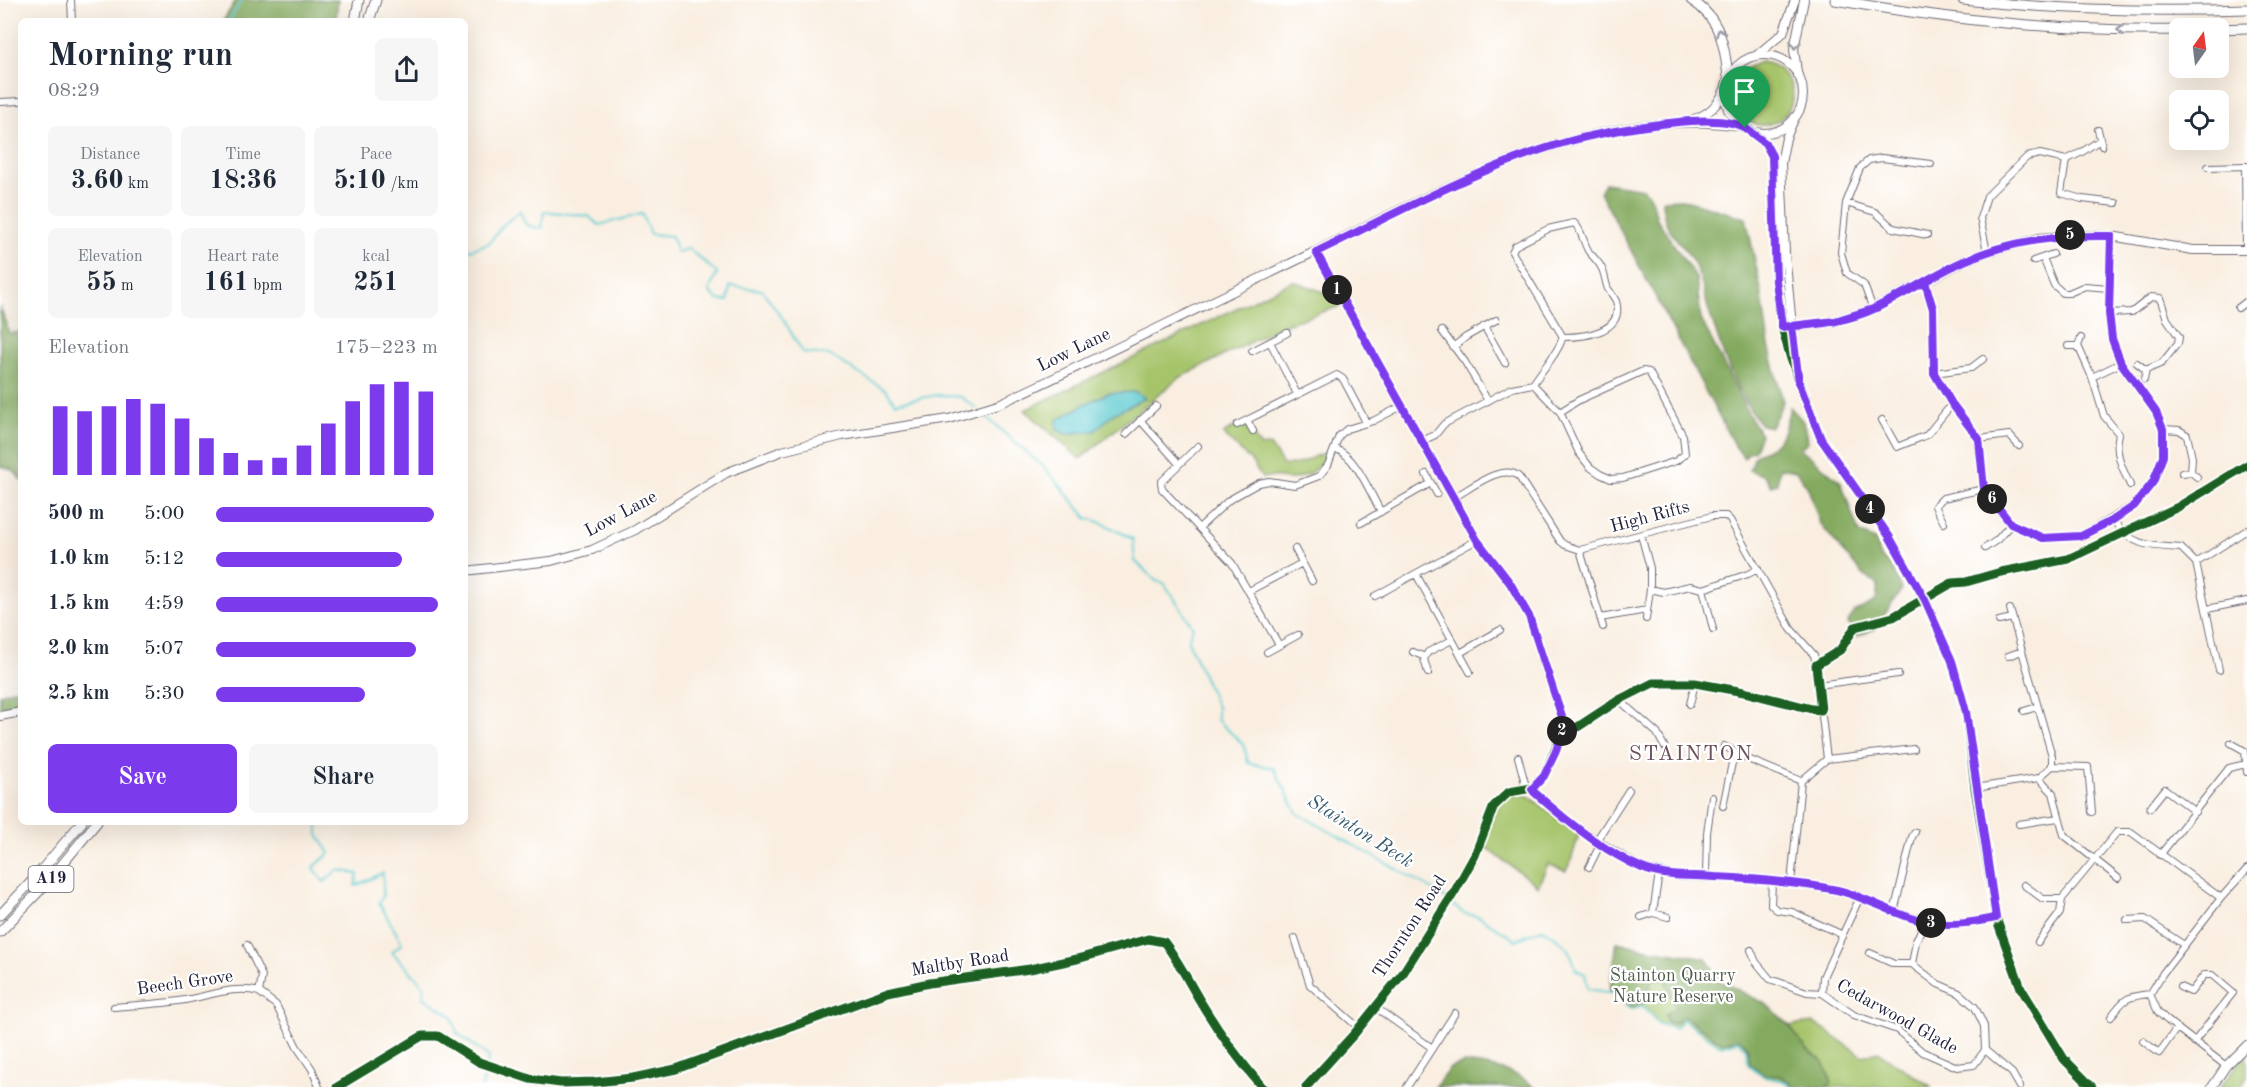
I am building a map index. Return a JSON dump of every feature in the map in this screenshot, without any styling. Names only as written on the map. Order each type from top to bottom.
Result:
[{"type":"highway","points":[[356,17],[359,0]]},
{"type":"highway","points":[[368,18],[371,0]]},
{"type":"highway","points":[[369,18],[376,0]]},
{"type":"highway","points":[[1691,0],[1710,16],[1720,32],[1727,82]]},
{"type":"highway","points":[[1836,0],[1923,14],[2012,24],[2114,30],[2169,30]]},
{"type":"highway","points":[[1963,0],[2115,10],[2247,9]]},
{"type":"highway","points":[[2229,29],[2247,28]]},
{"type":"highway","name":"A19","points":[[0,915],[79,825]]},
{"type":"highway","name":"A19","points":[[0,932],[46,884],[95,825]]},
{"type":"main road","points":[[1797,7],[1794,49],[1795,65],[1802,86],[1802,102],[1795,117],[1778,130],[1764,133],[1750,130],[1741,126],[1728,108],[1727,82],[1740,63],[1756,56],[1783,33],[1797,7],[1804,0]]},
{"type":"main road","points":[[1756,56],[1765,55],[1782,60],[1795,71],[1799,78]]},
{"type":"main road","name":"Low Lane","points":[[468,571],[551,561],[592,550],[634,530],[726,473],[782,451],[832,438],[915,426],[986,408],[1028,390],[1417,202],[1537,152],[1599,134],[1688,121],[1708,113],[1722,97],[1727,82]]},
{"type":"main road","name":"Low Lane","points":[[1688,121],[1741,126]]},
{"type":"main road","points":[[0,716],[18,713]]},
{"type":"street","points":[[71,0],[72,18]]},
{"type":"street","points":[[0,102],[18,100]]},
{"type":"street","points":[[1795,117],[1783,147],[1781,163],[1785,253],[1799,383]]},
{"type":"street","points":[[1750,130],[1769,149],[1773,165],[1776,281],[1782,327],[1799,383],[1821,439],[1889,536],[1925,600],[1952,661],[1966,712],[1975,788],[1996,918],[2021,988],[2064,1059],[2092,1087]]},
{"type":"street","points":[[1987,252],[1980,218],[1987,196],[2027,157],[2040,154],[2066,160],[2101,143],[2098,130]]},
{"type":"street","points":[[1873,309],[1864,285],[1847,273],[1841,253],[1846,203],[1860,168],[1869,159],[1882,158],[1931,164]]},
{"type":"street","points":[[2066,160],[2061,193],[2082,200],[2116,203]]},
{"type":"street","points":[[1782,327],[1835,321],[1873,309],[1950,268],[1987,252],[2039,238],[2075,235],[2111,236],[2193,250],[2246,250],[2246,166],[2208,167]]},
{"type":"street","points":[[1846,203],[1875,212],[1893,228],[1927,235]]},
{"type":"street","points":[[1422,441],[1435,435],[1444,424],[1512,388],[1533,384],[1544,366],[1559,350],[1563,337],[1512,252],[1515,246],[1548,229],[1574,223],[1578,226],[1588,250],[1602,268],[1608,287],[1616,301],[1616,309],[1614,319],[1606,329],[1593,335],[1563,337]]},
{"type":"street","points":[[1925,282],[1933,309],[1934,373],[1952,404],[1979,439],[1984,489],[2011,524],[2043,538],[2081,536],[2113,520],[2134,506],[2153,482],[2163,456],[2163,429],[2150,401],[2121,363],[2112,339],[2109,313],[2111,236]]},
{"type":"street","points":[[1316,252],[1477,540],[1510,583],[1529,616],[1562,717],[1562,732],[1545,774],[1532,789]]},
{"type":"street","points":[[2034,261],[2053,254]]},
{"type":"street","points":[[2043,258],[2054,285],[2063,293],[2069,293],[2085,286],[2109,288]]},
{"type":"street","points":[[2109,313],[2132,312],[2146,300],[2157,296],[2160,298],[2167,319],[2179,337],[2178,343],[2162,363],[2146,370]]},
{"type":"street","points":[[2238,308],[2247,302]]},
{"type":"street","points":[[1453,347],[1496,320]]},
{"type":"street","points":[[1484,326],[1504,363]]},
{"type":"street","points":[[1442,331],[1465,362],[1488,401]]},
{"type":"street","points":[[1252,351],[1287,333]]},
{"type":"street","points":[[2081,338],[2078,346],[2092,377],[2104,416],[2120,434],[2117,444],[2118,455],[2130,484]]},
{"type":"street","points":[[1270,342],[1297,394]]},
{"type":"street","points":[[2068,346],[2078,346]]},
{"type":"street","points":[[1934,373],[1971,368],[1983,359]]},
{"type":"street","points":[[2092,377],[2121,363]]},
{"type":"street","points":[[2138,363],[2146,370]]},
{"type":"street","points":[[2144,380],[2146,370]]},
{"type":"street","points":[[1533,384],[1560,412],[1579,453],[1590,467],[1600,474],[1611,479],[1623,478],[1676,461],[1685,454],[1683,436],[1649,372],[1643,371],[1579,400],[1560,412]]},
{"type":"street","points":[[1237,425],[1337,375],[1343,379],[1366,422]]},
{"type":"street","points":[[1882,420],[1897,447],[1927,435],[1952,404]]},
{"type":"street","points":[[1126,434],[1156,406]]},
{"type":"street","points":[[1199,528],[1229,500],[1259,483],[1269,481],[1295,485],[1319,476],[1336,449],[1339,436],[1347,429],[1374,421],[1402,406]]},
{"type":"street","points":[[1140,420],[1179,464]]},
{"type":"street","points":[[1247,420],[1253,430]]},
{"type":"street","points":[[2163,429],[2179,430],[2187,435],[2193,458],[2191,472]]},
{"type":"street","points":[[1979,439],[2008,435],[2019,446]]},
{"type":"street","points":[[1198,446],[1161,482],[1162,489],[1232,563],[1279,645]]},
{"type":"street","points":[[1336,449],[1344,452],[1352,460],[1381,512]]},
{"type":"street","points":[[1453,498],[1499,472],[1510,471],[1519,477],[1560,541],[1580,550],[1603,627]]},
{"type":"street","points":[[2182,474],[2191,472]]},
{"type":"street","points":[[2191,472],[2197,477]]},
{"type":"street","points":[[1426,474],[1437,494]]},
{"type":"street","points":[[1361,523],[1431,483]]},
{"type":"street","points":[[1944,523],[1935,507],[1943,498],[1984,489]]},
{"type":"street","name":"High Rifts","points":[[1580,550],[1712,516],[1726,516],[1791,629],[1814,655],[1818,685]]},
{"type":"street","points":[[2113,520],[2122,533],[2145,546],[2181,548],[2196,563],[2219,670]]},
{"type":"street","points":[[1985,548],[2011,524]]},
{"type":"street","points":[[2196,563],[2247,530]]},
{"type":"street","points":[[1641,535],[1650,568],[1646,619]]},
{"type":"street","points":[[1375,596],[1477,540]]},
{"type":"street","points":[[1295,549],[1312,581]]},
{"type":"street","points":[[1249,591],[1302,562]]},
{"type":"street","points":[[1650,589],[1664,592],[1690,586],[1703,589],[1758,569]]},
{"type":"street","points":[[1416,574],[1470,672]]},
{"type":"street","points":[[1703,589],[1713,629]]},
{"type":"street","points":[[2207,609],[2247,601]]},
{"type":"street","points":[[2010,609],[2052,756],[2052,766]]},
{"type":"street","points":[[1600,618],[1647,610]]},
{"type":"street","points":[[1999,621],[2012,618]]},
{"type":"street","points":[[1460,653],[1500,630]]},
{"type":"street","points":[[1267,652],[1298,635]]},
{"type":"street","points":[[1428,673],[1425,657],[1428,652],[1452,640]]},
{"type":"street","points":[[2008,656],[2022,651]]},
{"type":"street","points":[[1413,652],[1425,657]]},
{"type":"street","points":[[1827,759],[1818,685],[1898,674]]},
{"type":"street","points":[[1562,732],[1570,732],[1619,700],[1653,683],[1695,683],[1711,686]]},
{"type":"street","points":[[1690,704],[1695,683]]},
{"type":"street","points":[[1722,689],[1821,710]]},
{"type":"street","points":[[1619,700],[1657,732],[1664,746]]},
{"type":"street","points":[[2024,711],[2037,707]]},
{"type":"street","points":[[2231,743],[2245,751],[2247,772]]},
{"type":"street","points":[[1724,746],[1735,752],[1737,756],[1801,781]]},
{"type":"street","points":[[1791,883],[1801,781],[1827,759],[1914,748]]},
{"type":"street","points":[[1723,806],[1732,763],[1737,756]]},
{"type":"street","points":[[1518,757],[1525,783],[1571,824],[1642,868],[1682,877],[1706,876],[1791,883],[1837,890],[1894,912],[1925,921],[1958,924],[1996,918]]},
{"type":"street","points":[[2160,855],[2229,768],[2246,764]]},
{"type":"street","points":[[1975,788],[2039,777],[2052,766],[2088,767],[2092,812]]},
{"type":"street","points":[[2039,777],[2053,793],[2064,835],[2118,878]]},
{"type":"street","name":"Thornton Road","points":[[1306,1087],[1359,1028],[1403,973],[1455,891],[1474,855],[1494,806],[1509,792],[1532,789]]},
{"type":"street","points":[[2150,808],[2165,789],[2195,812]]},
{"type":"street","points":[[1590,867],[1598,842],[1629,790]]},
{"type":"street","points":[[1706,876],[1707,833],[1712,796]]},
{"type":"street","points":[[2019,824],[2058,818]]},
{"type":"street","points":[[1894,912],[1915,832]]},
{"type":"street","points":[[2038,942],[2060,913],[2062,899],[2117,832],[2131,832],[2221,898]]},
{"type":"street","points":[[2150,993],[2184,945],[2247,869]]},
{"type":"street","points":[[1653,913],[1659,873]]},
{"type":"street","points":[[1772,882],[1771,905],[1777,910],[1791,912],[1843,935]]},
{"type":"street","points":[[2024,885],[2043,899],[2062,899]]},
{"type":"street","name":"Cedarwood Glade","points":[[1822,993],[1823,977],[1860,897]]},
{"type":"street","points":[[1641,917],[1653,913],[1668,917]]},
{"type":"street","points":[[2127,920],[2145,919],[2184,945]]},
{"type":"street","points":[[1912,964],[1916,941],[1925,921]]},
{"type":"street","points":[[1295,938],[1311,985],[1359,1028]]},
{"type":"street","name":"Maltby Road","points":[[337,1087],[422,1036],[438,1036],[479,1062],[530,1078],[561,1083],[633,1078],[676,1069],[888,992],[929,983],[1030,969],[1118,949],[1148,939],[1164,942],[1216,1026],[1262,1087]]},
{"type":"street","points":[[247,945],[262,976],[259,992],[276,1005],[320,1087]]},
{"type":"street","name":"Cedarwood Glade","points":[[1750,950],[1756,962],[1770,979],[1807,993],[1822,993],[1854,1015],[1897,1030],[1923,1052],[1957,1067],[1974,1065],[1985,1050],[1984,1026],[1975,1007],[1959,993],[1938,984],[1912,964],[1894,964],[1870,953]]},
{"type":"street","points":[[1751,969],[1756,962]]},
{"type":"street","points":[[2180,987],[2191,992],[2204,975],[2212,975],[2233,993],[2193,1042]]},
{"type":"street","name":"Beech Grove","points":[[114,1007],[183,1000],[235,990],[249,989],[259,992]]},
{"type":"street","points":[[2111,1017],[2121,1002],[2131,996],[2150,993]]},
{"type":"street","points":[[2150,993],[2158,1012],[2226,1066]]},
{"type":"street","points":[[2114,998],[2121,1002]]},
{"type":"street","points":[[1375,1007],[1432,1048]]},
{"type":"street","points":[[1407,1087],[1455,1013]]},
{"type":"street","points":[[2143,1041],[2159,1053],[2177,1028]]},
{"type":"street","points":[[2212,1087],[2239,1050],[2247,1045]]},
{"type":"street","name":"Cedarwood Glade","points":[[1985,1050],[2012,1073],[2020,1087]]},
{"type":"green space","points":[[236,0],[338,0],[336,18],[225,18]]},
{"type":"green space","points":[[1760,62],[1773,65],[1784,74],[1792,86],[1793,99],[1788,110],[1780,118],[1770,124],[1759,125],[1748,120],[1738,109],[1733,94],[1741,74]]},
{"type":"green space","points":[[1605,183],[1644,189],[1652,201],[1657,219],[1696,278],[1701,319],[1752,421],[1761,434],[1755,450],[1744,458],[1733,443],[1600,192]]},
{"type":"green space","points":[[1682,199],[1746,218],[1761,290],[1769,346],[1783,402],[1771,427],[1761,425],[1743,398],[1723,354],[1698,273],[1666,222],[1662,200]]},
{"type":"green space","points":[[1293,281],[1332,295],[1341,306],[1286,324],[1179,378],[1080,459],[1025,410]],"holes":[[[1109,393],[1144,398],[1113,414],[1057,420]]]},
{"type":"green space","points":[[0,306],[9,333],[18,332],[18,476],[14,471],[0,466]]},
{"type":"green space","points":[[1790,407],[1803,421],[1808,442],[1800,448],[1841,482],[1859,533],[1875,540],[1881,557],[1891,566],[1902,589],[1875,629],[1853,638],[1848,622],[1853,613],[1876,601],[1878,585],[1862,574],[1820,524],[1808,488],[1796,471],[1780,468],[1777,484],[1771,486],[1765,476],[1749,470],[1755,455],[1772,447],[1781,437]]},
{"type":"green space","points":[[1234,427],[1247,427],[1261,447],[1270,445],[1283,465],[1301,463],[1327,453],[1316,469],[1299,478],[1262,478],[1252,462],[1223,434]]},
{"type":"green space","points":[[18,688],[18,706],[0,710],[0,694]]},
{"type":"green space","points":[[1527,795],[1579,834],[1569,867],[1565,871],[1548,864],[1538,886],[1483,845],[1498,806],[1510,796]]},
{"type":"green space","name":"Stainton Quarry Nature Reserve","points":[[1617,942],[1706,958],[1720,981],[1766,1004],[1790,1026],[1814,1023],[1863,1056],[1878,1052],[1932,1087],[1790,1087],[1781,1080],[1765,1077],[1748,1064],[1746,1048],[1738,1041],[1721,1046],[1683,1019],[1675,1028],[1659,1024],[1642,1005],[1635,1009],[1630,1008],[1610,990]]},
{"type":"green space","name":"Stainton Quarry Nature Reserve","points":[[1617,942],[1706,958],[1720,981],[1766,1004],[1790,1026],[1811,1053],[1822,1060],[1832,1082],[1827,1087],[1792,1087],[1791,1083],[1780,1076],[1766,1075],[1750,1064],[1747,1046],[1738,1039],[1723,1043],[1685,1017],[1674,1023],[1668,1023],[1665,1014],[1676,1008],[1661,970],[1651,976],[1650,993],[1645,1002],[1632,1007],[1610,990]]},
{"type":"green space","points":[[2247,1053],[2247,1076],[2241,1087],[2220,1087]]},
{"type":"green space","points":[[1464,1063],[1510,1072],[1534,1087],[1435,1087],[1450,1068]]},
{"type":"water","points":[[1136,392],[1145,398],[1113,414],[1095,431],[1065,434],[1057,429],[1057,420],[1089,402],[1109,393]]},
{"type":"waterway","points":[[231,18],[242,0]]},
{"type":"waterway","name":"Stainton Beck","points":[[468,248],[470,250],[489,243],[503,225],[520,211],[526,225],[542,229],[544,211],[588,216],[599,225],[642,214],[650,234],[672,236],[677,253],[688,248],[717,273],[709,291],[718,300],[728,301],[730,286],[762,290],[803,353],[829,355],[886,390],[895,403],[937,395],[961,397],[976,408]]},
{"type":"waterway","name":"Stainton Beck","points":[[468,266],[470,267],[468,267]]},
{"type":"waterway","name":"Stainton Beck","points":[[980,412],[1046,469],[1087,518],[1133,539],[1135,561],[1156,581],[1164,583],[1193,627],[1188,641],[1217,707],[1217,720],[1244,745],[1248,763],[1274,768],[1297,813],[1437,892],[1463,913],[1480,917],[1516,940],[1542,929],[1560,941],[1568,950],[1576,970],[1585,974],[1588,989],[1614,993],[1630,1008],[1635,1009],[1642,1005],[1659,1024],[1675,1028],[1682,1019],[1721,1046],[1738,1041],[1746,1048],[1748,1064],[1765,1077],[1781,1080],[1790,1087]]},
{"type":"waterway","points":[[318,825],[318,835],[330,853],[313,868],[324,882],[338,870],[358,874],[355,886],[383,873],[383,896],[379,903],[402,943],[392,952],[424,986],[423,997],[452,1016],[457,1033],[489,1057],[482,1087]]},
{"type":"cycle path","points":[[1750,130],[1765,143],[1772,156],[1776,281],[1782,327],[1791,359],[1821,439],[1889,536],[1925,600],[1952,661],[1966,712],[1975,788],[1996,918],[2021,988],[2064,1059],[2092,1087]]},
{"type":"cycle path","points":[[1306,1087],[1355,1033],[1403,973],[1475,855],[1494,806],[1509,792],[1532,788],[1544,776],[1562,732],[1570,732],[1619,700],[1653,683],[1695,683],[1821,710],[1816,665],[1840,650],[1855,627],[1893,617],[1952,583],[1966,582],[2001,572],[2068,559],[2178,507],[2247,465]]},
{"type":"cycle path","points":[[337,1087],[422,1036],[438,1036],[479,1062],[530,1079],[561,1083],[633,1078],[676,1069],[888,992],[929,983],[1030,969],[1077,959],[1148,939],[1164,942],[1218,1029],[1262,1087]]},
{"type":"district","name":"STAINTON","points":[[1691,754]]},
{"type":"route","points":[[1745,128],[1728,123],[1688,121],[1624,129],[1569,141],[1417,202],[1316,252],[1477,540],[1510,583],[1529,616],[1563,725],[1550,765],[1532,789],[1534,792],[1571,824],[1596,841],[1642,868],[1659,873],[1682,877],[1706,876],[1791,883],[1837,890],[1919,920],[1945,924],[1996,918],[1975,788],[1966,712],[1952,661],[1925,600],[1889,536],[1821,439],[1799,383],[1792,326],[1835,321],[1873,309],[1950,268],[1987,252],[2039,238],[2075,235],[2111,236],[2109,326],[2112,339],[2121,363],[2132,380],[2144,392],[2156,412],[2163,429],[2163,456],[2153,482],[2134,506],[2113,520],[2081,536],[2043,538],[2011,524],[1984,489],[1979,439],[1952,404],[1934,373],[1933,309],[1925,282],[1873,309],[1835,321],[1782,327],[1776,281],[1772,156],[1765,143],[1745,128]]}]
